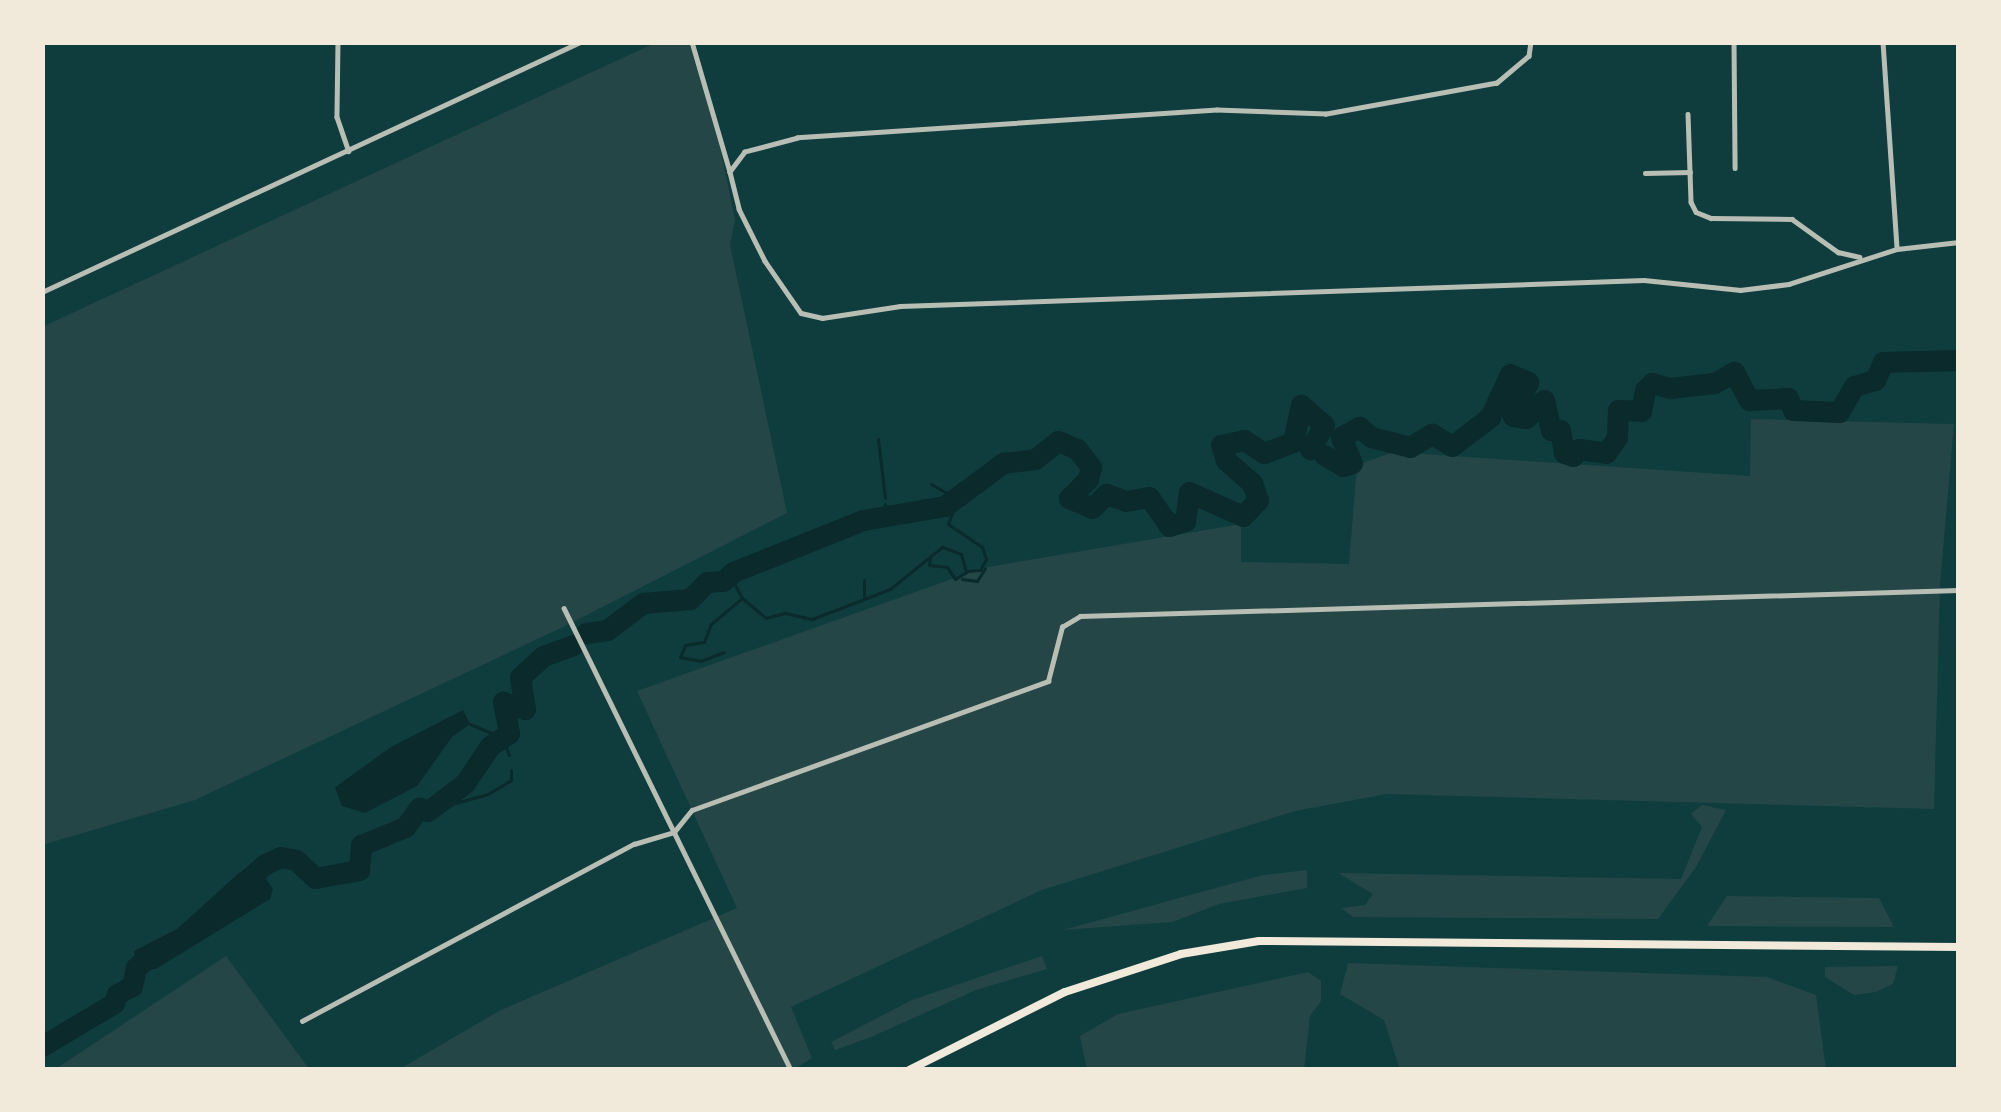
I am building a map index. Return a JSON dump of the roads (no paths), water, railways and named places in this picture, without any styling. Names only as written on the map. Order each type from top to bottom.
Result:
[{"type":"main road","points":[[909,1070],[1065,992],[1181,954],[1259,941],[1959,947]]},
{"type":"street","points":[[338,42],[337,117],[349,151]]},
{"type":"street","points":[[42,292],[580,42]]},
{"type":"street","points":[[692,42],[739,209],[765,260],[801,313],[822,318],[900,306],[1644,280],[1740,290],[1789,284],[1859,257],[1959,242]]},
{"type":"street","points":[[730,172],[745,152],[798,138],[1216,110],[1326,114],[1497,83],[1529,56],[1531,42]]},
{"type":"street","points":[[1734,42],[1735,168]]},
{"type":"street","points":[[1883,42],[1897,249]]},
{"type":"street","points":[[1688,114],[1696,212],[1711,218],[1792,219],[1838,251],[1859,257]]},
{"type":"street","points":[[1645,173],[1690,172]]},
{"type":"street","points":[[302,1021],[634,844],[674,832],[692,810],[1048,681],[1062,627],[1081,616],[1959,590]]},
{"type":"street","points":[[564,608],[791,1070]]},
{"type":"waterway","points":[[1324,455],[1343,466],[1352,463],[1341,437],[1359,427],[1371,437],[1410,447],[1432,434],[1452,446],[1490,417],[1510,374],[1528,382],[1513,416],[1526,418],[1544,400],[1551,430],[1560,430],[1564,453],[1573,456],[1579,449],[1606,453],[1617,437],[1618,410],[1641,411],[1645,390],[1652,383],[1670,388],[1714,383],[1734,372],[1749,400],[1788,398],[1793,410],[1839,412],[1854,386],[1875,380],[1883,362],[1959,360]]},
{"type":"waterway","points":[[586,633],[607,630],[643,603],[690,599],[707,582],[723,581],[733,572],[863,520],[945,506],[1003,463],[1035,459],[1058,441],[1077,449],[1091,467],[1088,479],[1069,498],[1092,508],[1106,494],[1126,501],[1149,497],[1169,526],[1185,521],[1189,492],[1243,516],[1258,500],[1252,483],[1226,460],[1221,445],[1244,440],[1264,453],[1293,442],[1301,405],[1324,425],[1310,449]]},
{"type":"waterway","points":[[878,439],[885,498]]},
{"type":"waterway","points":[[742,598],[766,618],[785,613],[812,619],[890,589],[942,547],[961,554],[966,571],[980,570],[986,559],[982,547],[948,524],[957,499],[931,484]]},
{"type":"waterway","points":[[884,515],[885,504]]},
{"type":"waterway","points":[[930,557],[929,565],[947,567],[955,579],[966,572]]},
{"type":"waterway","points":[[962,579],[977,581],[985,568]]},
{"type":"waterway","points":[[724,652],[701,661],[680,657],[685,645],[704,642],[711,624],[742,598],[730,575]]},
{"type":"waterway","points":[[864,580],[864,597]]},
{"type":"waterway","points":[[241,885],[281,857],[296,860],[315,878],[359,870],[361,845],[405,827],[419,808],[428,811],[465,783],[490,746],[509,733],[503,702],[525,709],[520,677],[543,656],[573,645]]},
{"type":"waterway","points":[[470,724],[503,738],[509,755]]},
{"type":"waterway","points":[[430,810],[488,794],[511,780],[511,770]]},
{"type":"waterway","points":[[42,1046],[114,1003],[117,994],[132,986],[136,967],[156,953]]}]
